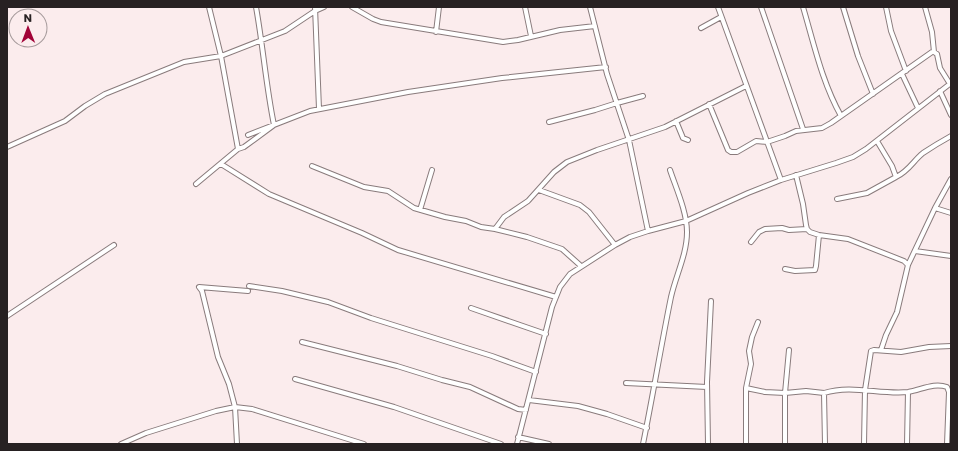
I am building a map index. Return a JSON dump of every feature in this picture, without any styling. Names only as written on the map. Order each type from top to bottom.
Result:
[{"type":"street","points":[[209,7],[221,56],[238,149]]},
{"type":"street","points":[[196,184],[238,149],[244,147],[274,125],[256,7]]},
{"type":"street","points":[[7,147],[65,121],[85,106],[105,94],[184,62],[221,56],[285,31],[315,9],[324,7]]},
{"type":"street","points":[[352,7],[381,22],[503,42],[560,30],[595,26]]},
{"type":"street","points":[[436,32],[439,7]]},
{"type":"street","points":[[524,7],[531,36]]},
{"type":"street","points":[[590,7],[606,68],[629,140],[648,231]]},
{"type":"street","points":[[718,7],[781,180]]},
{"type":"street","points":[[761,7],[803,129]]},
{"type":"street","points":[[803,7],[826,84],[832,100],[841,116]]},
{"type":"street","points":[[843,7],[858,56],[873,94]]},
{"type":"street","points":[[886,7],[891,31],[904,72],[918,108]]},
{"type":"street","points":[[517,444],[556,296],[566,279],[581,266],[630,237],[686,221],[781,180],[853,157],[877,141],[950,83],[940,68],[937,54],[934,52],[932,32],[925,7]]},
{"type":"street","points":[[315,9],[319,109]]},
{"type":"street","points":[[701,28],[721,18]]},
{"type":"street","points":[[709,104],[728,150],[731,152],[737,152],[756,141],[767,142],[803,129],[822,128],[873,94],[928,54],[934,52]]},
{"type":"street","points":[[248,135],[310,111],[408,92],[502,78],[606,68]]},
{"type":"street","points":[[494,229],[504,217],[528,201],[554,172],[567,162],[665,126],[746,86]]},
{"type":"street","points":[[940,91],[951,115]]},
{"type":"street","points":[[549,122],[644,96]]},
{"type":"street","points":[[676,121],[682,138],[688,140]]},
{"type":"street","points":[[837,199],[867,194],[896,176],[902,174],[924,153],[951,136]]},
{"type":"street","points":[[877,141],[892,166],[896,176]]},
{"type":"street","points":[[221,164],[269,194],[362,233],[398,250],[556,296]]},
{"type":"street","points":[[312,166],[364,187],[388,191],[410,207],[445,217],[466,221],[481,227],[527,237],[562,250],[581,266]]},
{"type":"street","points":[[420,210],[432,170]]},
{"type":"street","points":[[643,444],[673,291],[684,251],[687,232],[686,221],[670,170]]},
{"type":"street","points":[[796,175],[807,229]]},
{"type":"street","points":[[881,350],[886,335],[897,312],[908,265],[935,208],[951,179]]},
{"type":"street","points":[[539,190],[580,206],[589,212],[615,245]]},
{"type":"street","points":[[935,208],[951,213]]},
{"type":"street","points":[[751,242],[759,232],[765,229],[807,229],[813,233],[848,239],[904,261],[908,265]]},
{"type":"street","points":[[785,269],[795,271],[815,270],[820,234]]},
{"type":"street","points":[[7,316],[114,245]]},
{"type":"street","points":[[915,251],[951,256]]},
{"type":"street","points":[[237,444],[235,407],[229,384],[218,357],[202,291],[199,287],[282,291],[328,302],[371,318],[492,356],[536,372]]},
{"type":"street","points":[[708,444],[707,387],[711,301]]},
{"type":"street","points":[[471,308],[546,334]]},
{"type":"street","points":[[746,444],[746,388],[751,364],[749,351],[752,337],[758,322]]},
{"type":"street","points":[[302,342],[397,366],[470,387],[518,409],[526,410]]},
{"type":"street","points":[[864,444],[865,390],[870,353],[874,350],[901,352],[929,346],[951,346]]},
{"type":"street","points":[[786,444],[785,393],[789,350]]},
{"type":"street","points":[[295,379],[394,407],[501,444]]},
{"type":"street","points":[[626,383],[707,387]]},
{"type":"street","points":[[746,388],[765,392],[785,393],[806,391],[824,393],[847,389],[908,392],[938,385],[947,387],[949,389],[947,444]]},
{"type":"street","points":[[908,392],[908,444]]},
{"type":"street","points":[[824,393],[825,444]]},
{"type":"street","points":[[529,400],[578,406],[647,428]]},
{"type":"street","points":[[122,444],[146,433],[216,411],[235,407],[252,409],[364,444]]},
{"type":"street","points":[[518,437],[549,444]]}]
